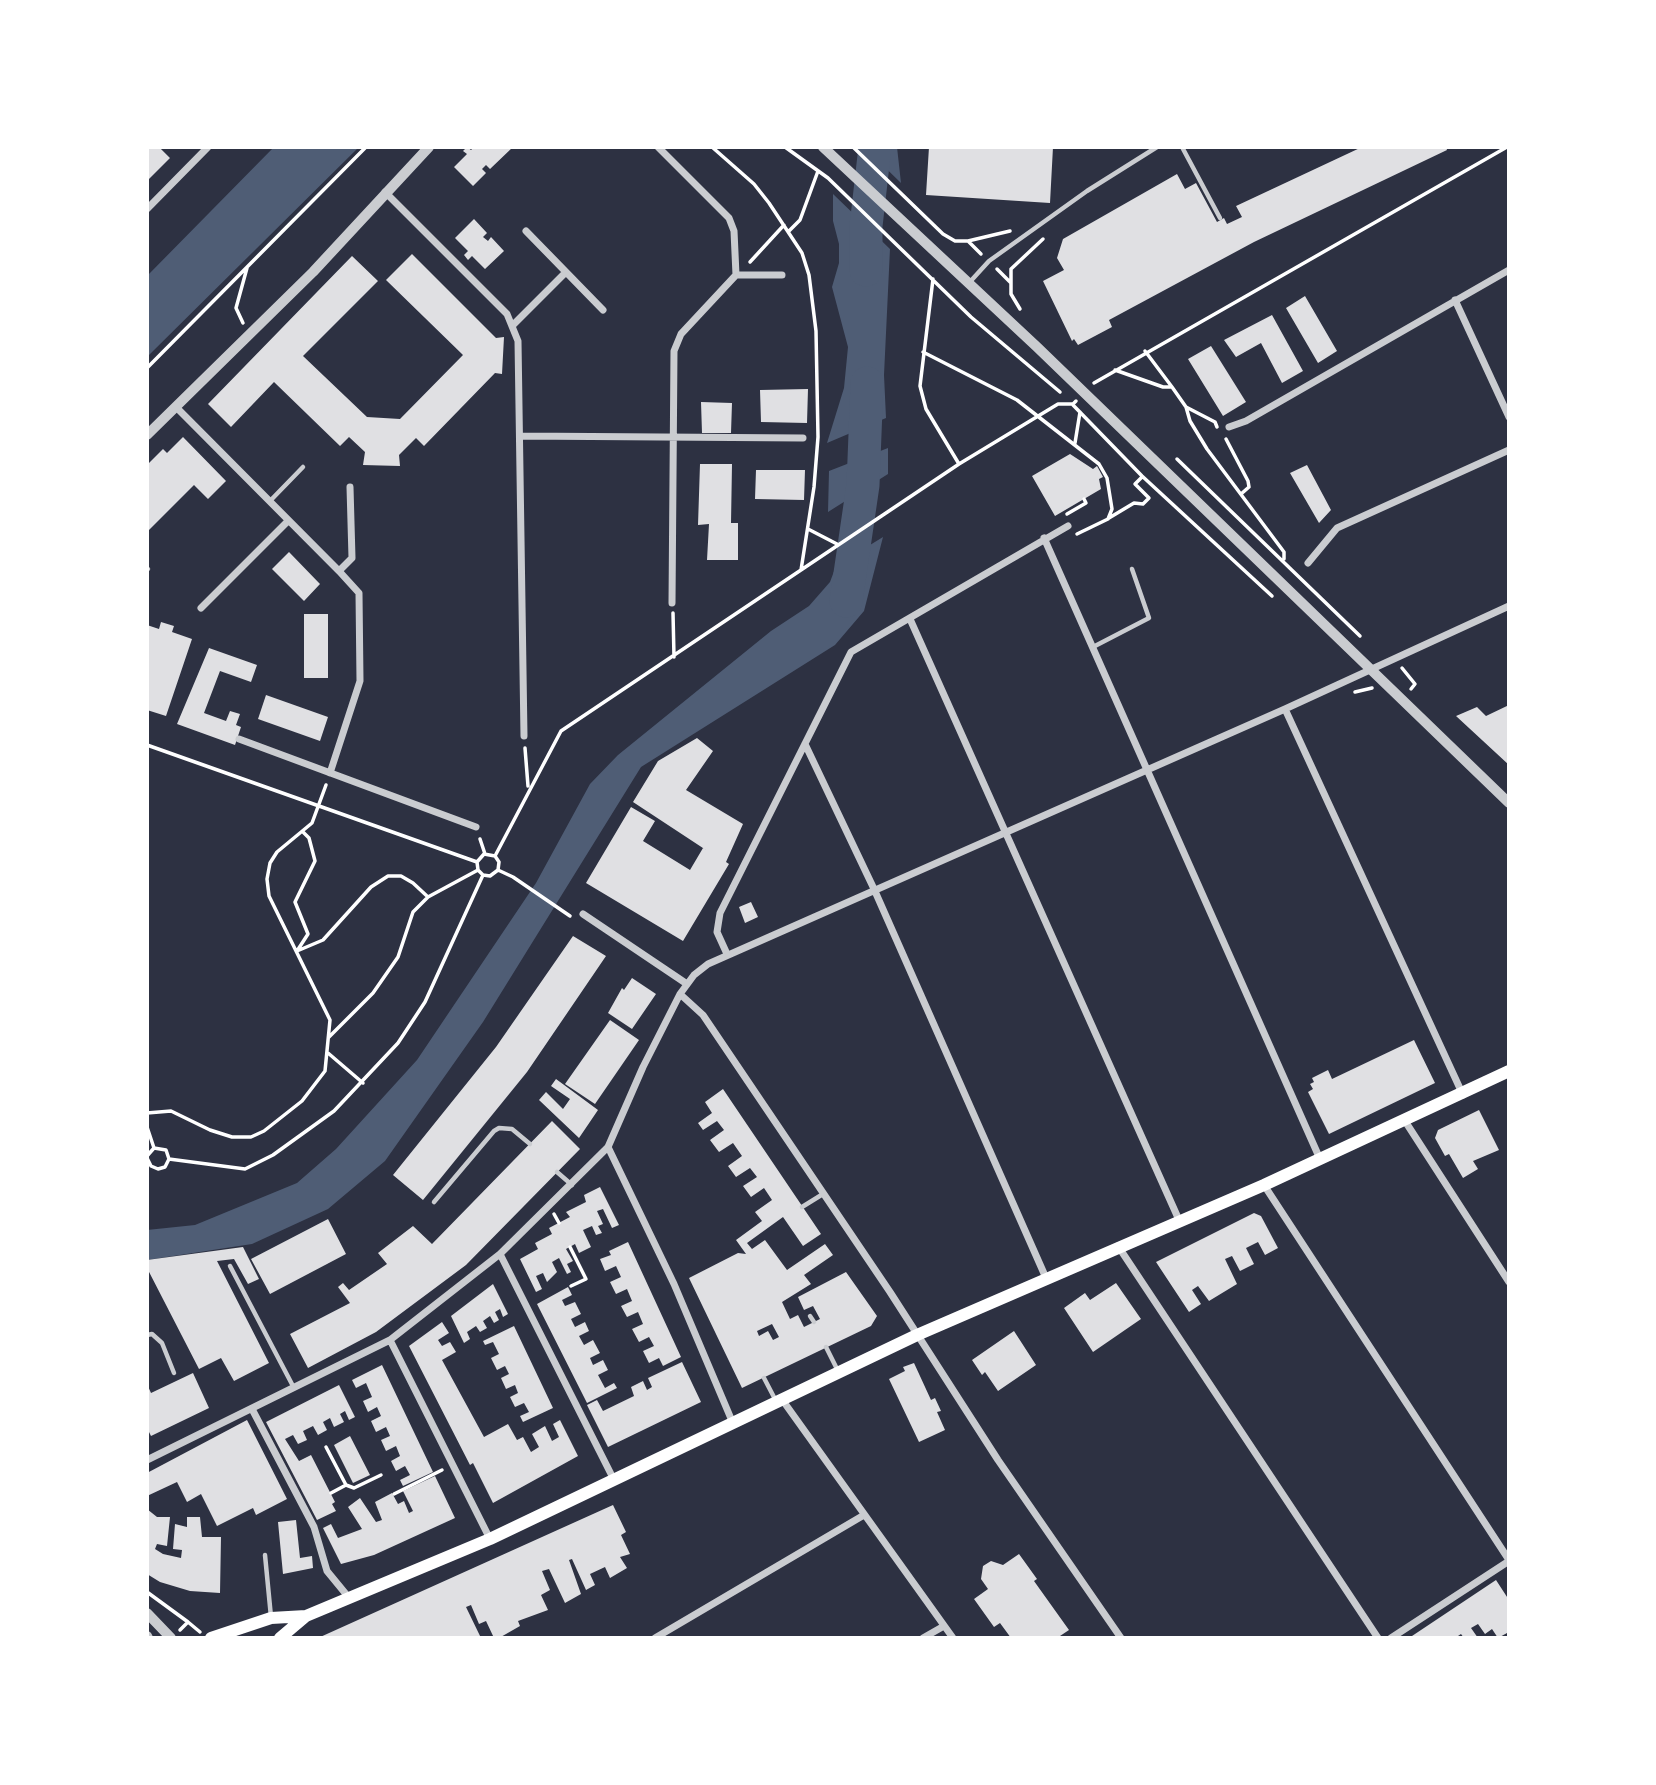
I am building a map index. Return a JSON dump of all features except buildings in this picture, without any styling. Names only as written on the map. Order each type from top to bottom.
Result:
[{"type":"main road","points":[[211,1638],[271,1618],[306,1616],[490,1539],[838,1371],[1118,1246],[1264,1185],[1463,1095],[1509,1071]]},
{"type":"main road","points":[[280,1638],[306,1616]]},
{"type":"street","points":[[147,207],[208,147]]},
{"type":"street","points":[[147,435],[313,272],[429,147]]},
{"type":"street","points":[[658,147],[729,218],[734,231],[736,275],[681,334],[674,351],[672,603]]},
{"type":"street","points":[[823,147],[1373,669],[1509,803]]},
{"type":"street","points":[[385,192],[506,314],[513,325],[519,353],[524,736]]},
{"type":"street","points":[[526,231],[603,310]]},
{"type":"street","points":[[1229,427],[1246,421],[1509,270]]},
{"type":"street","points":[[513,325],[566,272]]},
{"type":"street","points":[[736,275],[782,275]]},
{"type":"street","points":[[1455,300],[1509,417]]},
{"type":"street","points":[[176,407],[359,593],[360,681],[330,773]]},
{"type":"street","points":[[520,436],[803,438]]},
{"type":"street","points":[[1307,563],[1337,528],[1509,450]]},
{"type":"street","points":[[339,571],[352,558],[351,487]]},
{"type":"street","points":[[201,608],[287,522]]},
{"type":"street","points":[[727,954],[717,932],[720,913],[851,652],[1068,526]]},
{"type":"street","points":[[1045,538],[1145,770],[1320,1159]]},
{"type":"street","points":[[148,1456],[252,1409],[390,1340],[499,1254],[608,1147],[643,1067],[680,994],[708,964],[1285,709],[1509,606]]},
{"type":"street","points":[[910,619],[1179,1220]]},
{"type":"street","points":[[1285,709],[1463,1095]]},
{"type":"street","points":[[239,739],[476,827]]},
{"type":"street","points":[[805,744],[874,889],[1046,1278]]},
{"type":"street","points":[[583,914],[687,984]]},
{"type":"street","points":[[680,994],[703,1014],[998,1460],[1121,1638]]},
{"type":"street","points":[[1405,1121],[1509,1282]]},
{"type":"street","points":[[608,1147],[674,1284],[732,1421]]},
{"type":"street","points":[[1264,1185],[1509,1561],[1391,1638]]},
{"type":"street","points":[[1118,1246],[1378,1638]]},
{"type":"street","points":[[499,1254],[613,1478]]},
{"type":"street","points":[[390,1340],[490,1539]]},
{"type":"street","points":[[779,1400],[953,1638]]},
{"type":"street","points":[[252,1409],[314,1527],[327,1571],[351,1599]]},
{"type":"street","points":[[655,1638],[864,1515]]},
{"type":"street","points":[[147,1613],[171,1638]]},
{"type":"street","points":[[923,1638],[944,1626]]},
{"type":"lane","points":[[967,284],[989,261],[1087,191],[1157,147]]},
{"type":"lane","points":[[1182,147],[1220,218]]},
{"type":"lane","points":[[268,502],[303,467]]},
{"type":"lane","points":[[1093,648],[1149,618],[1132,569]]},
{"type":"lane","points":[[434,1202],[494,1131],[499,1128],[512,1129],[530,1144]]},
{"type":"lane","points":[[557,1172],[572,1185]]},
{"type":"lane","points":[[802,1207],[822,1194]]},
{"type":"lane","points":[[230,1266],[295,1388]]},
{"type":"lane","points":[[810,1316],[814,1322]]},
{"type":"lane","points":[[147,1335],[152,1334],[162,1343],[174,1373]]},
{"type":"lane","points":[[826,1347],[838,1371]]},
{"type":"lane","points":[[764,1378],[779,1400]]},
{"type":"lane","points":[[265,1555],[271,1618]]},
{"type":"path","points":[[147,368],[366,147]]},
{"type":"path","points":[[712,147],[754,184],[802,253],[809,275],[816,331],[818,437],[801,570]]},
{"type":"path","points":[[785,147],[828,178],[971,317],[1033,366],[1142,476],[1276,600]]},
{"type":"path","points":[[853,147],[943,234]]},
{"type":"path","points":[[495,856],[528,788],[561,731],[838,544],[1038,415],[1058,404],[1073,404],[1095,382],[1145,351],[1507,147]]},
{"type":"path","points":[[788,231],[800,219],[818,171]]},
{"type":"path","points":[[736,275],[784,225]]},
{"type":"path","points":[[248,265],[236,309],[249,335]]},
{"type":"path","points":[[933,279],[920,386],[926,409],[959,464]]},
{"type":"path","points":[[1017,306],[1027,316]]},
{"type":"path","points":[[1145,351],[1186,407],[1190,421],[1207,449],[1284,552],[1284,561]]},
{"type":"path","points":[[923,352],[1017,400],[1099,464],[1107,478],[1112,509],[1108,519]]},
{"type":"path","points":[[1115,370],[1163,387],[1172,387]]},
{"type":"path","points":[[1095,382],[1105,391]]},
{"type":"path","points":[[1186,407],[1215,422],[1232,447],[1248,481],[1249,487],[1241,494]]},
{"type":"path","points":[[1075,443],[1080,412]]},
{"type":"path","points":[[1175,457],[1364,641]]},
{"type":"path","points":[[1084,499],[1086,503],[1063,516],[1068,526],[1078,535],[1133,503],[1143,504],[1149,498],[1135,484],[1142,476]]},
{"type":"path","points":[[808,529],[838,544]]},
{"type":"path","points":[[672,603],[674,657]]},
{"type":"path","points":[[1390,659],[1415,684],[1402,698]]},
{"type":"path","points":[[1358,676],[1378,695]]},
{"type":"path","points":[[1333,687],[1352,693],[1371,688]]},
{"type":"path","points":[[524,736],[528,788]]},
{"type":"path","points":[[147,745],[477,862]]},
{"type":"path","points":[[147,1113],[171,1111],[210,1130],[232,1137],[250,1136],[264,1131],[316,1086],[325,1071],[329,1037],[327,1011],[269,897],[267,879],[270,863],[277,852],[312,823],[330,773]]},
{"type":"path","points":[[297,951],[309,934],[295,902],[315,861],[309,838],[303,832]]},
{"type":"path","points":[[484,854],[495,856],[499,862],[498,870],[490,876],[483,875],[478,870],[477,862],[484,854]]},
{"type":"path","points":[[329,1037],[379,985],[398,957],[413,912],[428,897],[478,870]]},
{"type":"path","points":[[498,870],[513,877],[570,916]]},
{"type":"path","points":[[169,1159],[245,1169],[301,1137],[363,1083],[398,1043],[425,1002],[483,875]]},
{"type":"path","points":[[297,951],[323,940],[371,887],[388,876],[401,876],[428,897]]},
{"type":"path","points":[[328,1053],[363,1083]]},
{"type":"path","points":[[147,1127],[154,1147]]},
{"type":"path","points":[[154,1147],[166,1150],[169,1159],[165,1167],[158,1169],[151,1166],[147,1157],[154,1147]]},
{"type":"path","points":[[570,1247],[586,1279],[571,1286]]},
{"type":"path","points":[[326,1447],[346,1485],[354,1488],[381,1475]]},
{"type":"path","points":[[394,1494],[453,1465]]},
{"type":"path","points":[[331,1493],[346,1485]]},
{"type":"water","points":[[274,147],[359,147],[147,357],[147,276]]},
{"type":"water","points":[[864,147],[897,147],[901,183]]},
{"type":"water","points":[[833,194],[890,249],[884,375],[886,418],[827,443],[844,388],[848,347],[832,287],[839,263],[839,244],[833,221]]},
{"type":"water","points":[[888,448],[888,474],[828,512],[829,471]]},
{"type":"water","points":[[883,537],[864,611],[835,645],[641,767],[483,1022],[385,1161],[328,1209],[252,1244],[147,1260],[147,1230],[195,1225],[297,1183],[336,1149],[417,1060],[536,883],[590,784],[618,755],[771,631],[809,606],[830,582],[836,566]]},
{"type":"waterway","points":[[866,270],[866,226],[875,147]]},
{"type":"waterway","points":[[846,601],[863,485],[867,383]]}]
